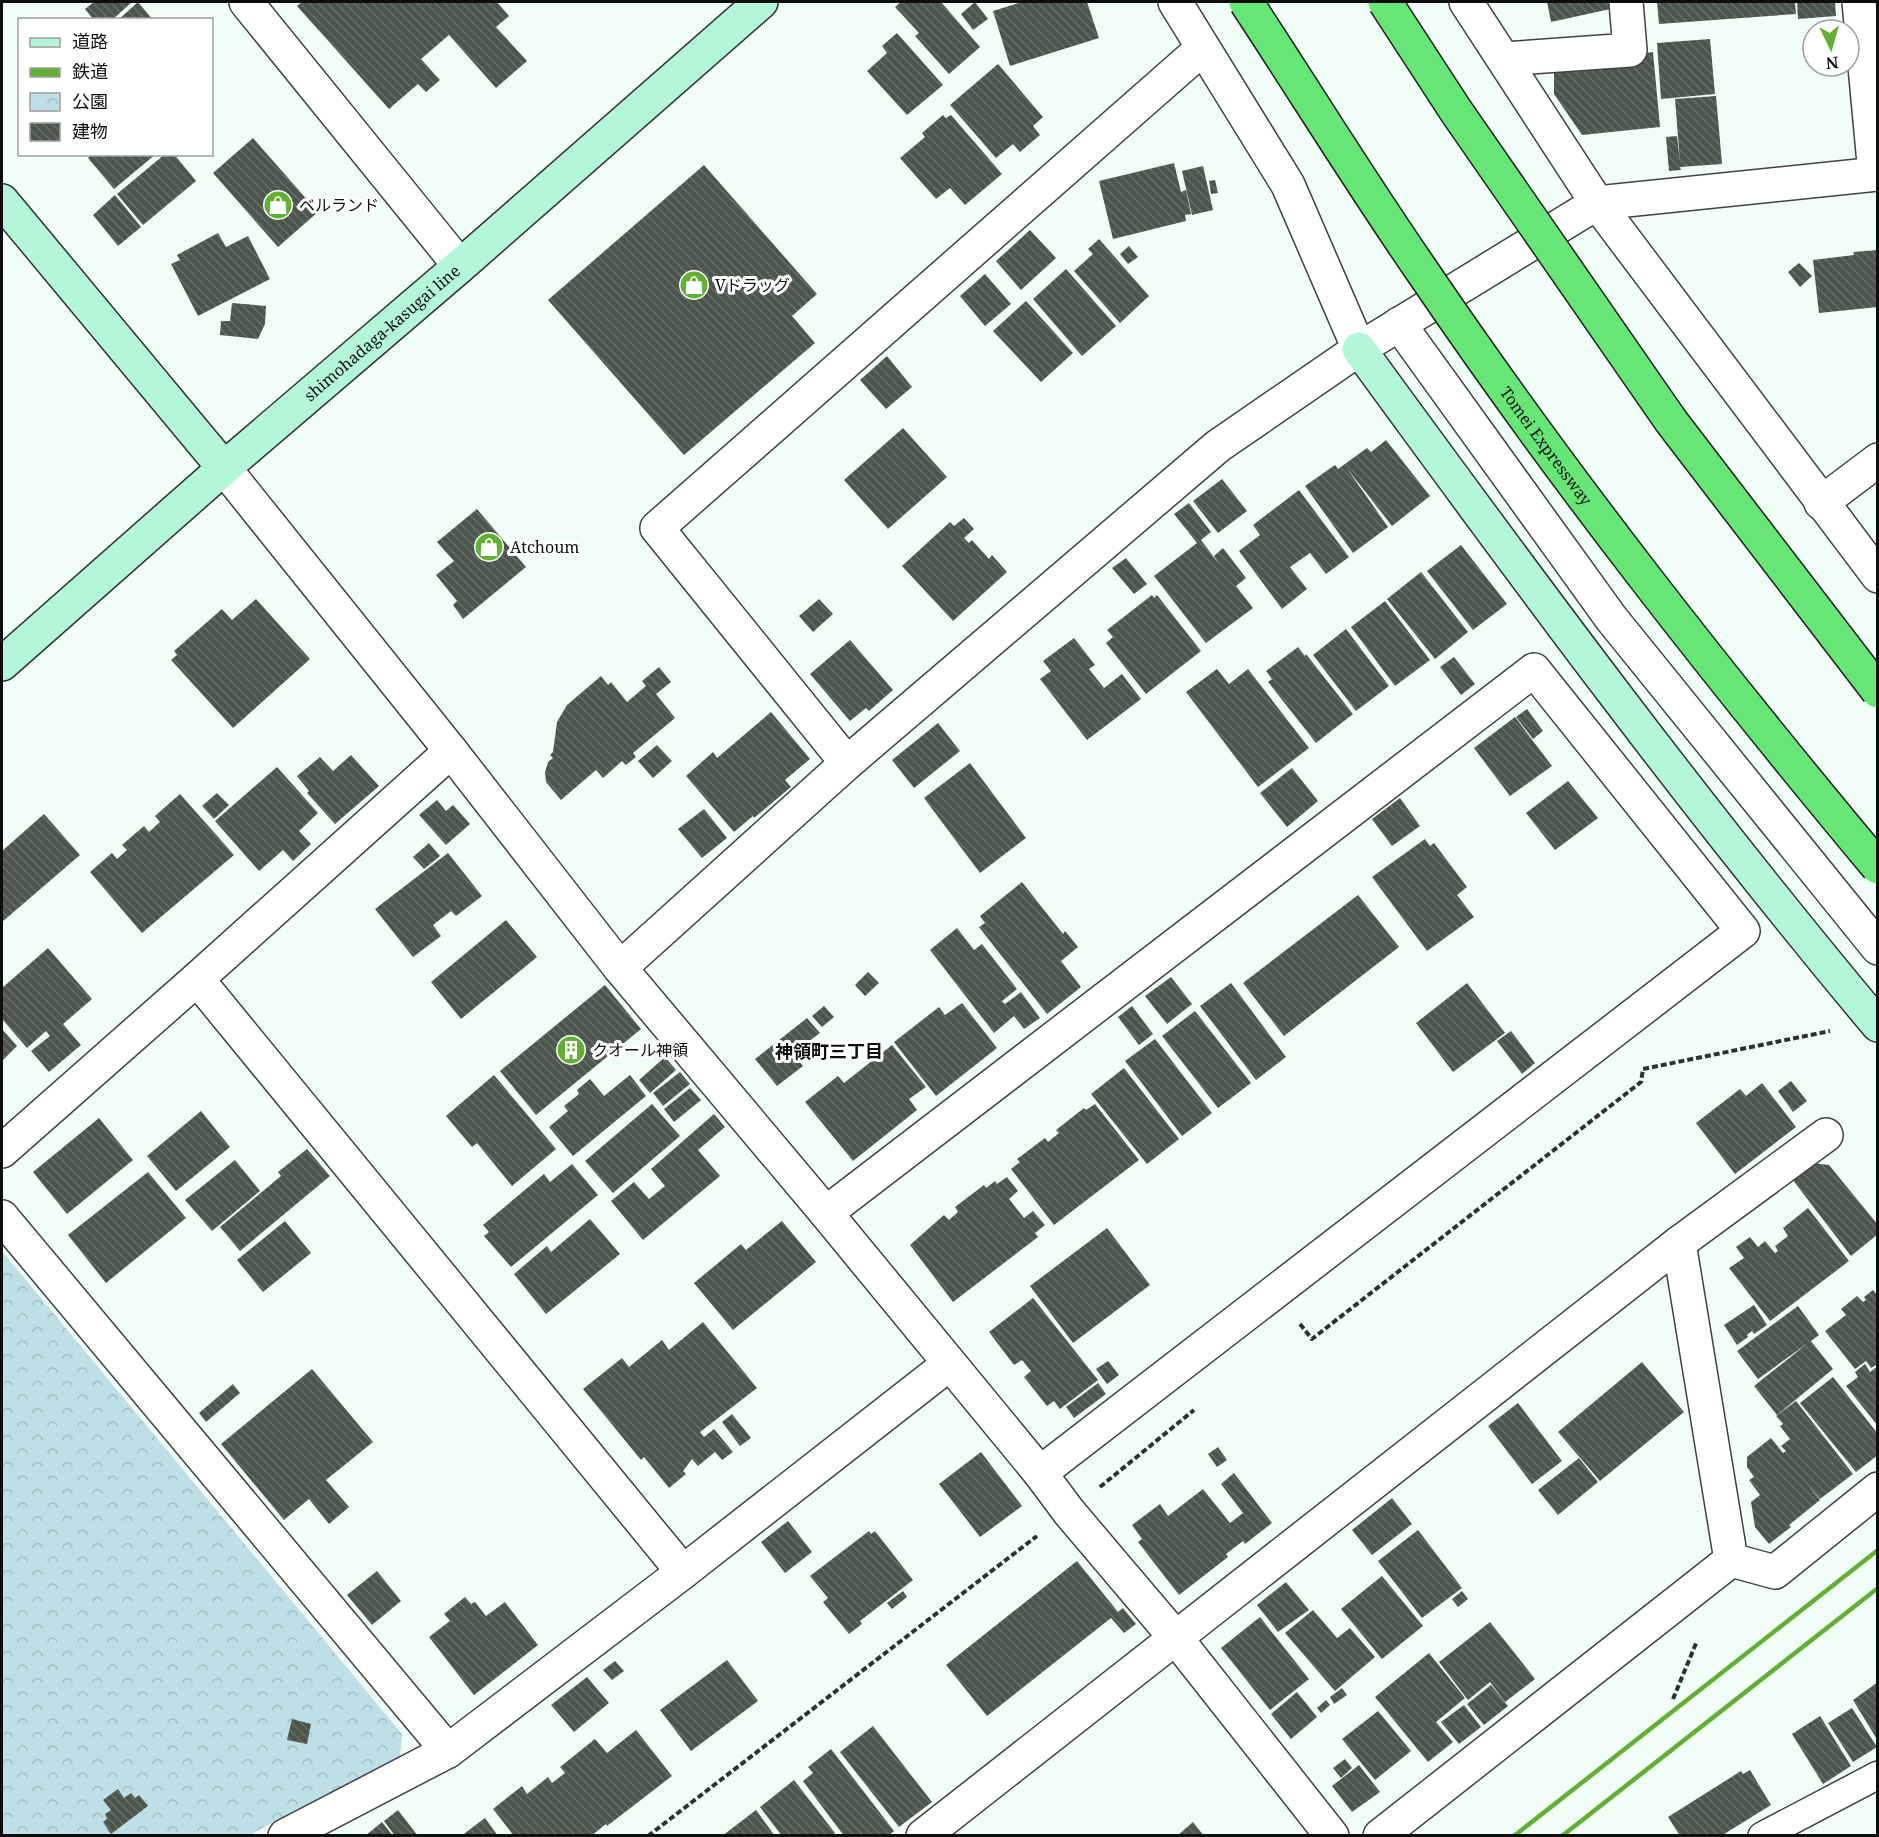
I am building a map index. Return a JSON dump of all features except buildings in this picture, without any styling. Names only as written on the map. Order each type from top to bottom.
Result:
[{"type":"highway","name":"Tomei Expressway","points":[[1246,2],[1419,268],[1570,478],[1772,740],[1878,867]]},
{"type":"highway","points":[[1385,2],[1456,111],[1671,422],[1878,691]]},
{"type":"street","points":[[246,2],[460,266]]},
{"type":"street","name":"shimohadaga-kasugai line","points":[[2,664],[761,2]]},
{"type":"street","points":[[1175,2],[1288,184],[1359,349],[1560,623],[1746,862],[1876,1023]]},
{"type":"street","points":[[1466,2],[1597,203],[1878,576]]},
{"type":"street","points":[[1504,59],[1630,50],[1626,2]]},
{"type":"street","points":[[620,968],[847,763],[1218,446],[1359,349],[1597,203],[1876,174],[1859,2]]},
{"type":"street","points":[[847,763],[657,528],[1203,48]]},
{"type":"street","points":[[2,201],[224,468],[451,750],[620,968],[1175,1637],[1332,1836]]},
{"type":"street","points":[[1400,324],[1611,618],[1878,948]]},
{"type":"street","points":[[1821,503],[1878,460]]},
{"type":"street","points":[[826,1214],[1534,670],[1743,931],[1040,1473]]},
{"type":"street","points":[[2,1151],[451,750]]},
{"type":"street","points":[[197,979],[682,1572]]},
{"type":"street","points":[[923,1836],[1679,1243],[1826,1135]]},
{"type":"street","points":[[2,1217],[448,1751]]},
{"type":"street","points":[[1679,1243],[1731,1560]]},
{"type":"street","points":[[285,1836],[448,1751],[949,1364]]},
{"type":"street","points":[[1731,1560],[1775,1572],[1878,1490]]},
{"type":"street","points":[[1380,1836],[1731,1560]]},
{"type":"lane","points":[[1762,1836],[1878,1775]]},
{"type":"path","points":[[1300,1324],[1312,1339],[1641,1082],[1643,1069],[1876,1023]]},
{"type":"path","points":[[648,1836],[1069,1512],[1198,1407]]},
{"type":"green space","points":[[2,1251],[402,1734],[400,1757],[249,1835],[2,1835]]},
{"type":"railway","points":[[1514,1836],[1878,1550]]},
{"type":"railway","points":[[1562,1836],[1878,1588]]},
{"type":"place","name":"ベルランド","points":[[278,205]]},
{"type":"place","name":"Vドラッグ","points":[[694,285]]},
{"type":"place","name":"Atchoum","points":[[489,547]]},
{"type":"place","name":"クオール神領","points":[[571,1050]]},
{"type":"district","name":"神領町三丁目","points":[[829,1052]]}]
